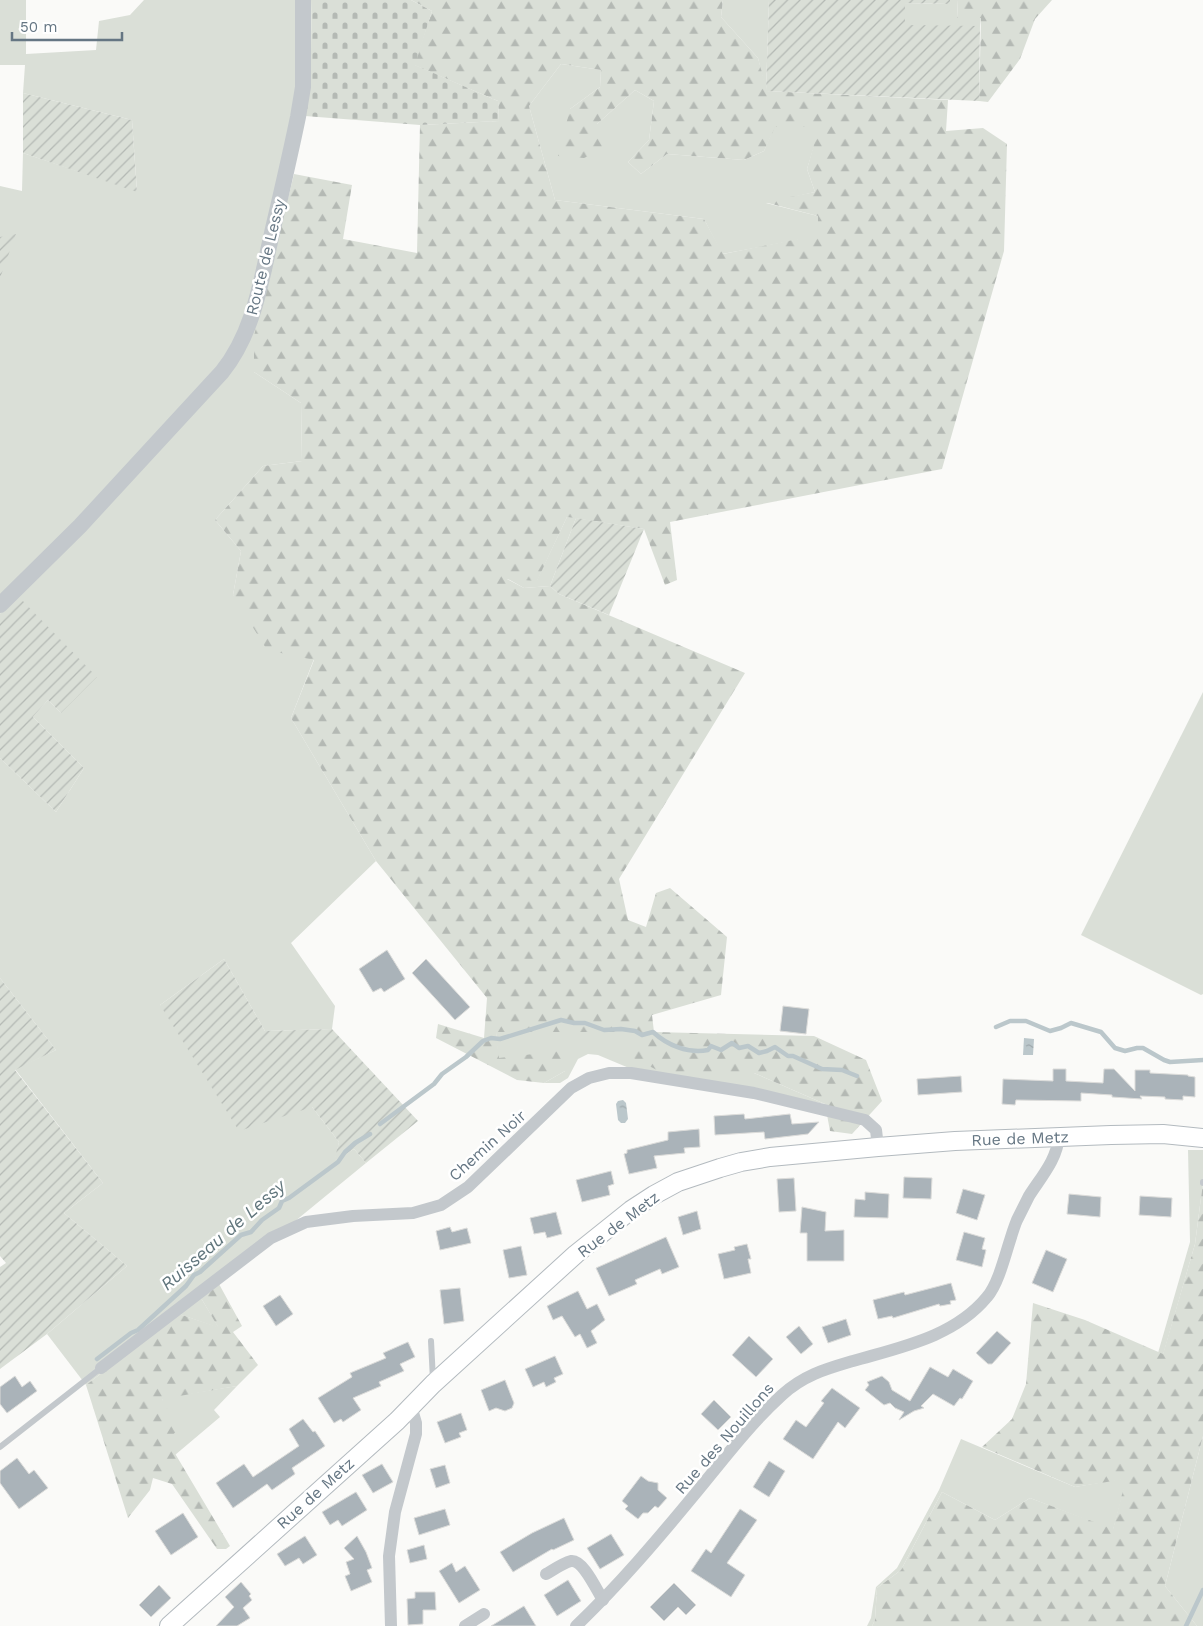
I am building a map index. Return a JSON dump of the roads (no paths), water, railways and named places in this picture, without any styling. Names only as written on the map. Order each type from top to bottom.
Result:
[{"type":"main road","name":"Rue de Metz","points":[[169,1626],[576,1254],[631,1210],[678,1182],[741,1162],[770,1157],[878,1147],[1059,1136],[1163,1134],[1203,1138]]},
{"type":"street","name":"Route de Lessy","points":[[0,604],[67,539],[233,358],[257,301],[298,117],[303,87],[303,0]]},
{"type":"street","name":"Chemin Noir","points":[[101,1368],[271,1238],[306,1222],[352,1216],[413,1212],[440,1205],[468,1187],[571,1088],[589,1078],[609,1073],[631,1073],[754,1093],[865,1120],[876,1130],[878,1147]]},
{"type":"street","name":"Rue des Nouillons","points":[[576,1626],[642,1558],[748,1430],[792,1386],[804,1378],[836,1366],[934,1337],[969,1314],[988,1296],[995,1283],[1016,1222],[1028,1198],[1053,1159],[1058,1146],[1059,1136]]},
{"type":"street","points":[[391,1626],[389,1556],[396,1512],[416,1434],[416,1423],[411,1406]]},
{"type":"street","points":[[546,1574],[569,1562],[577,1562],[586,1572],[603,1600]]},
{"type":"street","points":[[465,1626],[484,1614]]},
{"type":"lane","points":[[431,1341],[433,1384]]},
{"type":"lane","points":[[0,1447],[101,1368]]},
{"type":"water","points":[[1024,1038],[1034,1039],[1033,1055],[1023,1055]]},
{"type":"water","points":[[623,1100],[626,1103],[628,1119],[625,1123],[621,1123],[618,1120],[616,1104],[618,1101]]},
{"type":"waterway","name":"Ruisseau de Lessy","points":[[380,1124],[434,1084],[442,1074],[466,1057],[483,1041],[491,1038],[500,1039],[561,1020],[585,1023],[604,1030],[621,1029],[635,1031],[642,1035],[653,1032],[671,1044],[693,1051],[708,1050],[711,1046],[721,1050],[732,1043],[739,1048],[748,1046],[759,1053],[775,1047],[788,1056],[793,1056],[822,1069],[842,1070],[857,1076]]},
{"type":"waterway","name":"Ruisseau de Lessy","points":[[996,1027],[1010,1021],[1026,1021],[1050,1031],[1071,1023],[1101,1032],[1115,1048],[1125,1051],[1143,1048],[1170,1062],[1203,1060]]},
{"type":"waterway","name":"Ruisseau de Lessy","points":[[97,1359],[131,1333],[138,1330],[186,1286],[194,1275],[200,1272],[241,1235],[251,1232],[262,1220],[279,1208],[282,1201],[289,1198],[338,1162],[355,1143],[370,1134]]},
{"type":"waterway","points":[[1186,1626],[1203,1590]]}]
